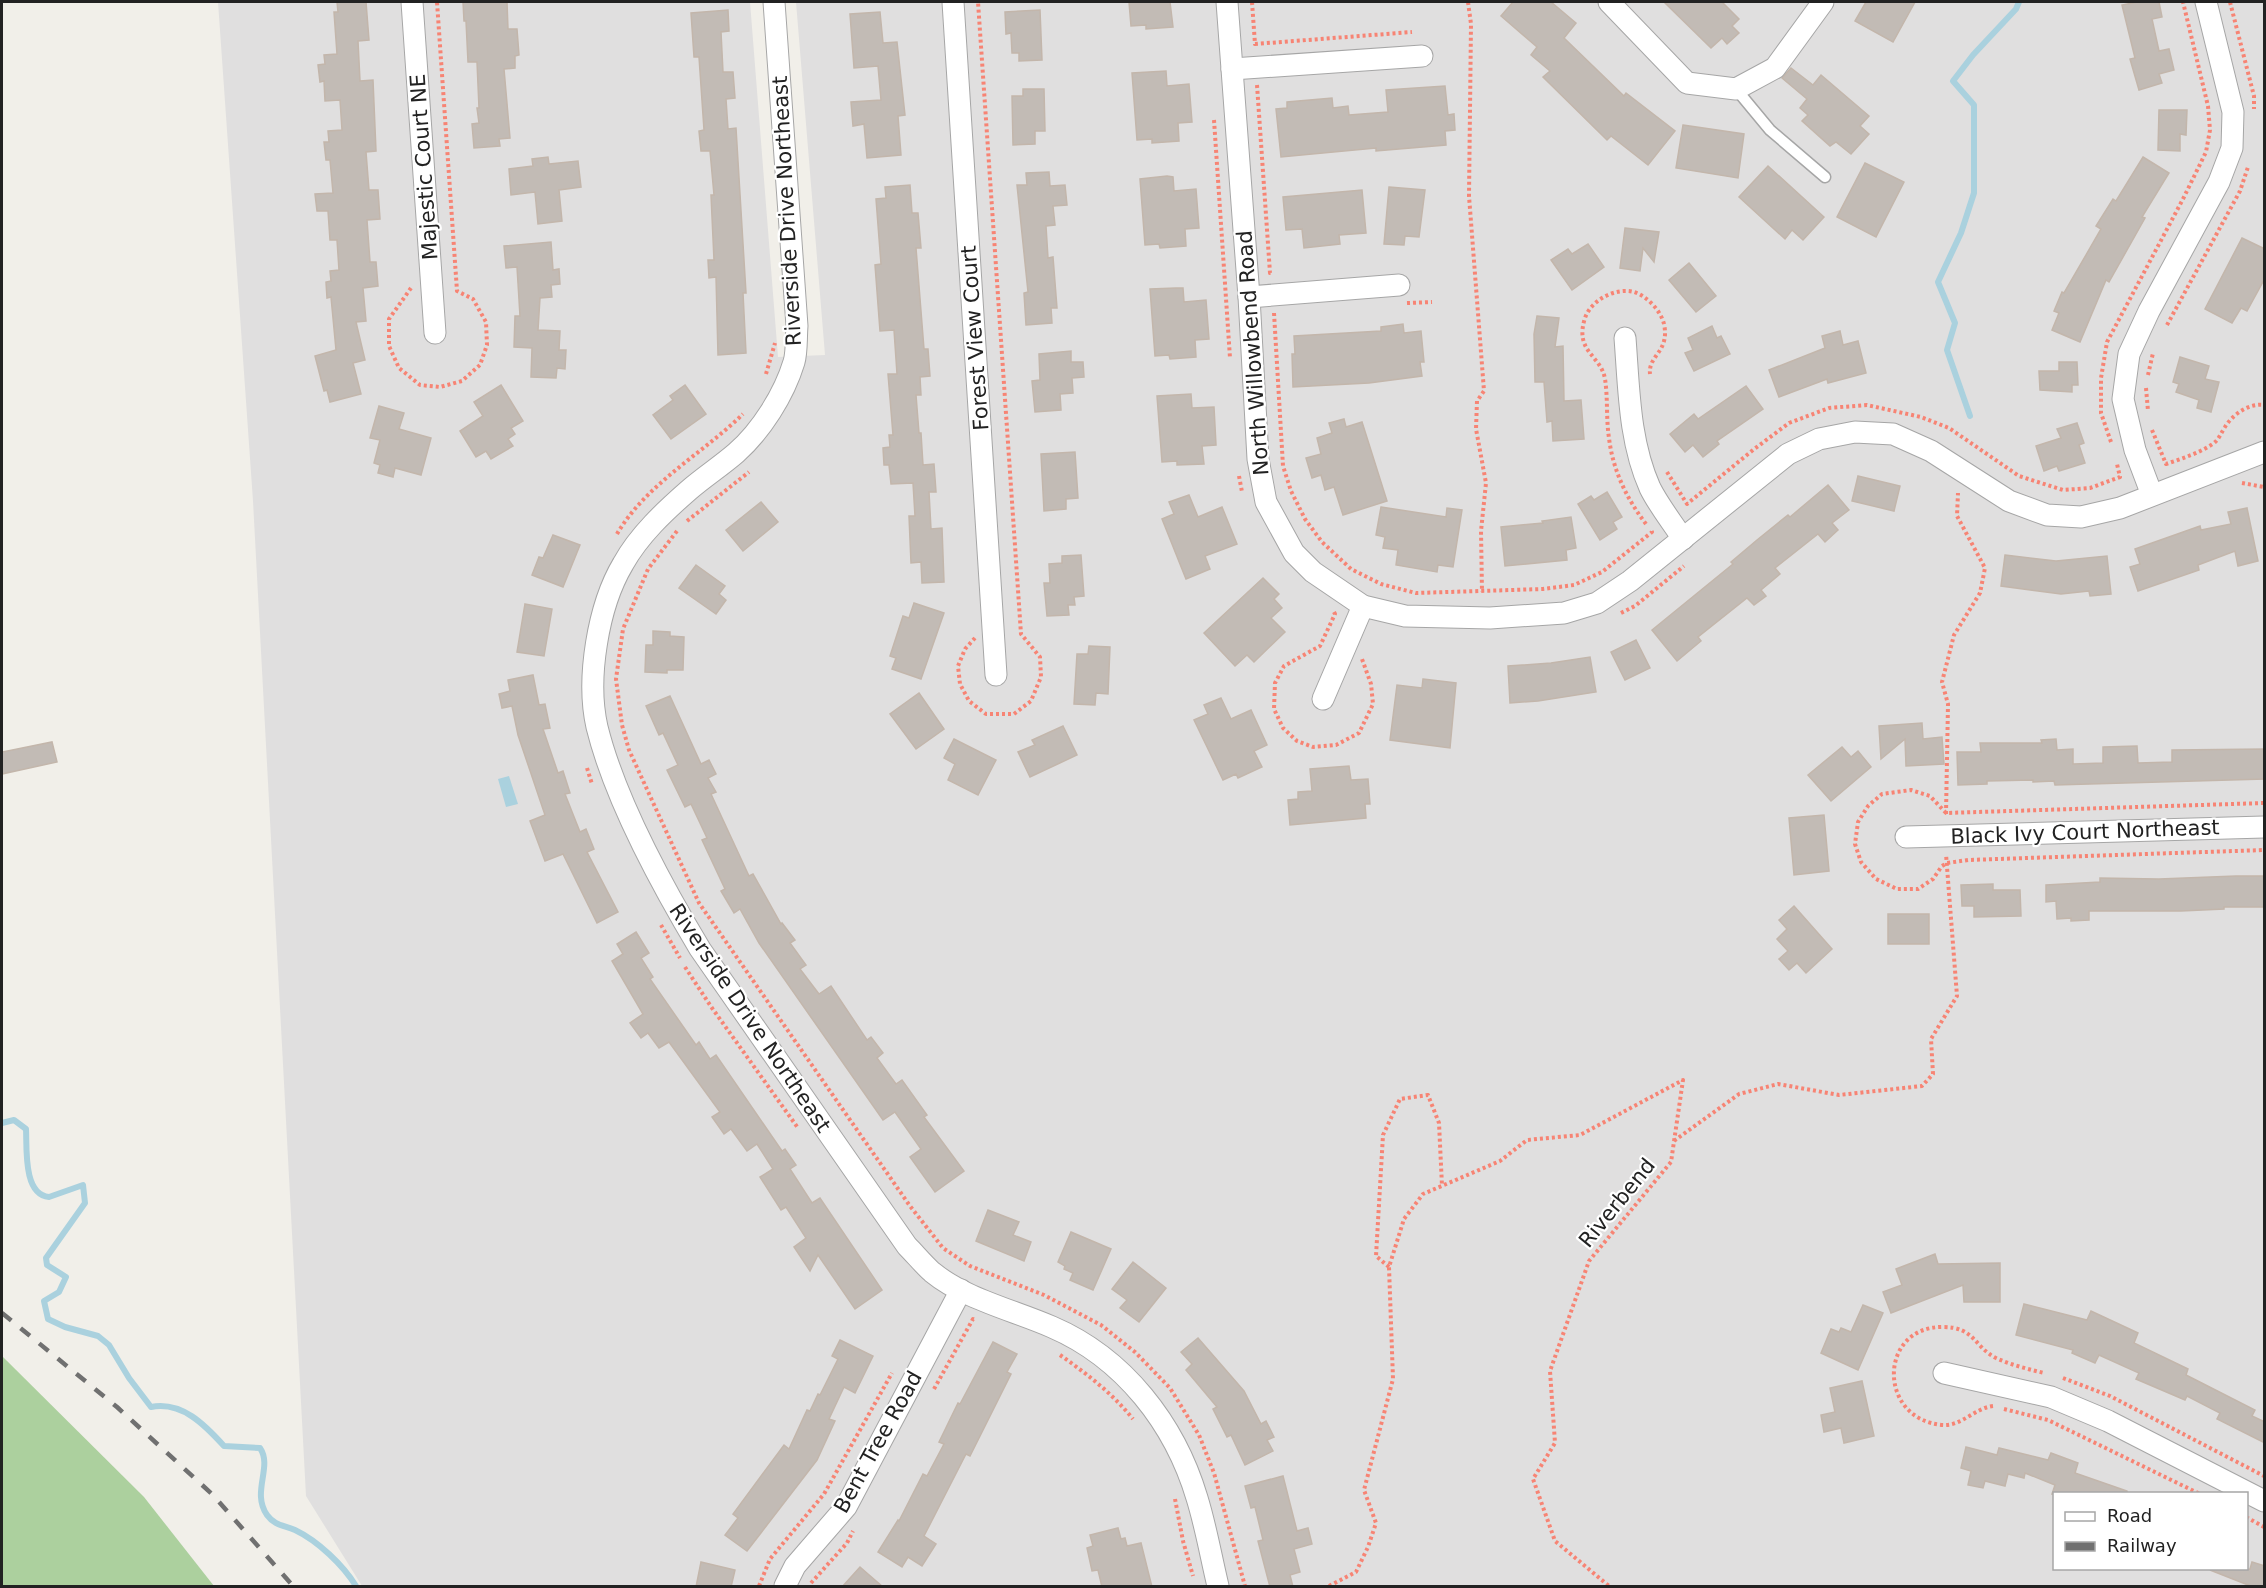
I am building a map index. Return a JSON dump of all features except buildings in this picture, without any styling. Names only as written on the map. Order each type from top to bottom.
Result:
[{"type":"street","name":"Majestic Court NE","points":[[412,2],[435,333]]},
{"type":"street","name":"Riverside Drive Northeast","points":[[774,2],[797,326],[795,361],[782,391],[763,422],[737,452],[689,490],[649,527],[622,564],[608,598],[596,644],[594,687],[597,725],[612,776],[672,904],[700,949],[907,1246],[932,1272],[961,1290],[1073,1338],[1126,1376],[1160,1416],[1184,1461],[1198,1499],[1218,1587]]},
{"type":"street","name":"Forest View Court","points":[[953,2],[996,675]]},
{"type":"street","name":"North Willowbend Road","points":[[1227,2],[1249,297],[1258,459],[1266,502],[1294,553],[1313,572],[1363,606],[1405,616],[1490,618],[1564,613],[1598,603],[1630,581],[1788,454],[1819,440],[1854,432],[1893,434],[1931,451],[2009,501],[2047,515],[2081,517],[2120,508],[2265,452]]},
{"type":"street","points":[[1609,2],[1687,83],[1736,89],[1775,68],[1823,2]]},
{"type":"street","points":[[2152,495],[2134,450],[2123,399],[2129,354],[2149,310],[2218,182],[2232,148],[2233,112],[2206,2]]},
{"type":"street","points":[[1232,69],[1422,56]]},
{"type":"street","points":[[1249,297],[1398,295]]},
{"type":"street","points":[[1625,338],[1632,429],[1640,462],[1651,490],[1683,539]]},
{"type":"street","points":[[1323,699],[1363,606]]},
{"type":"street","name":"Black Ivy Court Northeast","points":[[1906,837],[2265,827]]},
{"type":"street","name":"Bent Tree Road","points":[[785,1587],[795,1566],[846,1508],[961,1290]]},
{"type":"street","points":[[1944,1373],[2051,1397],[2108,1420],[2248,1492]]},
{"type":"street","points":[[2248,1492],[2265,1501]]},
{"type":"lane","points":[[1736,89],[1770,130],[1825,177]]},
{"type":"path","points":[[1252,2],[1255,44],[1412,32]]},
{"type":"path","points":[[1468,2],[1471,24],[1469,196],[1484,391],[1477,400],[1476,429],[1486,483],[1481,531],[1482,592]]},
{"type":"path","points":[[2112,445],[2101,413],[2101,378],[2106,342],[2183,199],[2206,152],[2210,130],[2208,106],[2183,2]]},
{"type":"path","points":[[2230,2],[2254,96],[2254,119]]},
{"type":"path","points":[[1269,83],[1257,84],[1270,273],[1281,272]]},
{"type":"path","points":[[1213,111],[1231,362]]},
{"type":"path","points":[[2166,326],[2240,191],[2251,160]]},
{"type":"path","points":[[1284,313],[1273,313],[1283,466],[1291,491],[1305,519],[1322,542],[1351,569],[1381,584],[1416,593],[1543,589],[1574,585],[1602,572],[1652,532],[1631,504],[1617,477],[1609,439],[1605,377],[1599,365],[1587,351],[1583,334],[1586,316],[1596,301],[1613,294],[1633,292],[1654,304],[1664,322],[1665,343],[1649,369],[1650,381]]},
{"type":"path","points":[[1398,295],[1432,302]]},
{"type":"path","points":[[764,382],[775,344],[775,334]]},
{"type":"path","points":[[2148,376],[2154,347]]},
{"type":"path","points":[[2146,386],[2152,429],[2166,464],[2197,453],[2217,441],[2226,425],[2243,409],[2258,404],[2265,405]]},
{"type":"path","points":[[1662,465],[1687,504],[1752,450],[1789,423],[1830,408],[1867,405],[1921,417],[1948,428],[2019,476],[2063,490],[2091,488],[2121,477],[2115,455]]},
{"type":"path","points":[[611,543],[623,522],[647,495],[716,439],[748,406]]},
{"type":"path","points":[[1238,466],[1243,495]]},
{"type":"path","points":[[749,472],[679,528],[648,569],[623,629],[616,679],[622,725],[629,750],[653,806],[699,903],[910,1206],[943,1248],[970,1266],[1044,1295],[1101,1325],[1135,1352],[1170,1388],[1199,1435],[1214,1473],[1245,1587]]},
{"type":"path","points":[[2236,484],[2265,487]]},
{"type":"path","points":[[1949,487],[1966,498]]},
{"type":"path","points":[[1674,1141],[1739,1095],[1778,1084],[1839,1095],[1922,1086],[1933,1074],[1931,1039],[1957,996],[1945,836],[1948,704],[1942,682],[1954,635],[1980,593],[1985,568],[1957,516],[1958,493]]},
{"type":"path","points":[[1618,615],[1635,606],[1690,561]]},
{"type":"path","points":[[1333,609],[1335,614],[1320,646],[1284,666],[1275,683],[1274,709],[1283,728],[1297,741],[1313,747],[1336,745],[1359,733],[1373,704],[1371,684],[1362,657]]},
{"type":"path","points":[[586,766],[593,785]]},
{"type":"path","points":[[657,918],[712,1008],[800,1131]]},
{"type":"path","name":"Riverbend","points":[[1329,1587],[1356,1572],[1376,1523],[1364,1490],[1393,1379],[1389,1267],[1404,1219],[1423,1194],[1500,1161],[1527,1140],[1580,1135],[1683,1080],[1671,1162],[1589,1261],[1550,1371],[1555,1443],[1533,1479],[1555,1541],[1609,1587]]},
{"type":"path","points":[[1389,1267],[1376,1256],[1383,1135],[1400,1100],[1428,1095],[1439,1123],[1442,1186]]},
{"type":"path","points":[[933,1390],[973,1320],[984,1323]]},
{"type":"path","points":[[1057,1353],[1092,1378],[1121,1404],[1139,1428]]},
{"type":"path","points":[[759,1587],[770,1559],[824,1494],[893,1370]]},
{"type":"path","points":[[1174,1497],[1196,1587]]},
{"type":"path","points":[[2248,1518],[2265,1527]]},
{"type":"path","points":[[809,1587],[847,1543],[858,1522]]},
{"type":"shaded area","points":[[218,2],[750,2],[778,357],[825,355],[796,2],[2264,2],[2264,1586],[362,1586],[306,1496],[253,501]]},
{"type":"green space","points":[[2,1356],[144,1497],[214,1586],[2,1586]]},
{"type":"water","points":[[509,776],[518,804],[506,807],[498,779]]},
{"type":"waterway","points":[[1970,416],[1947,350],[1955,323],[1938,282],[1961,233],[1974,193],[1974,105],[1953,81],[1973,55],[2016,9],[2019,2]]},
{"type":"waterway","points":[[2,1123],[14,1120],[26,1129],[28,1169],[35,1188],[41,1194],[49,1197],[83,1185],[85,1203],[46,1258],[47,1265],[66,1277],[59,1292],[44,1301],[48,1319],[65,1327],[98,1336],[109,1345],[129,1378],[151,1407],[162,1406],[183,1411],[201,1423],[224,1446],[260,1448],[264,1463],[261,1498],[267,1515],[276,1523],[295,1530],[321,1547],[337,1562],[356,1586]]},
{"type":"railway","points":[[2,1313],[117,1407],[213,1495],[293,1586]]}]
